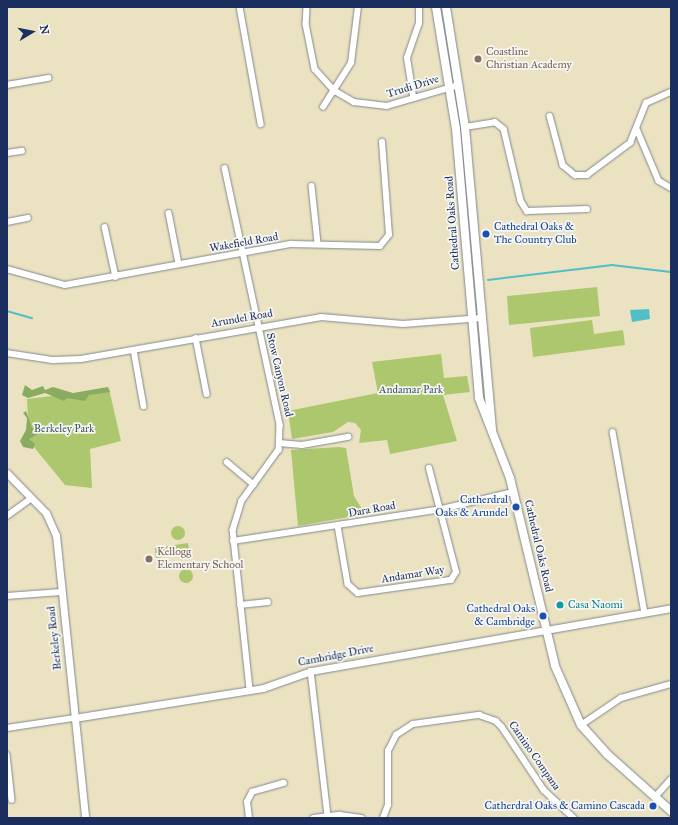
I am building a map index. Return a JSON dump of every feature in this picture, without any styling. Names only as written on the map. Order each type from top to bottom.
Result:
[{"type":"main road","name":"Cathedral Oaks Road","points":[[436,7],[450,87],[479,398],[513,492],[546,630],[565,695],[581,725],[607,754],[671,811]]},
{"type":"main road","name":"Cathedral Oaks Road","points":[[446,7],[465,126],[493,436]]},
{"type":"street","points":[[240,7],[261,124]]},
{"type":"street","name":"Trudi Drive","points":[[307,7],[306,24],[315,69],[335,91],[354,102],[377,107],[412,96],[459,85]]},
{"type":"street","points":[[323,107],[335,91],[354,51],[358,7]]},
{"type":"street","points":[[412,96],[407,58],[419,24],[419,7]]},
{"type":"street","points":[[7,85],[48,78]]},
{"type":"street","points":[[550,116],[560,157],[575,175],[587,175],[622,152],[637,129],[646,102],[671,92]]},
{"type":"street","points":[[465,126],[495,122],[504,129],[521,201],[527,211],[588,209]]},
{"type":"street","points":[[637,129],[660,181],[671,188]]},
{"type":"street","name":"Wakefield Road","points":[[7,269],[56,284],[116,277],[242,253],[318,243],[380,246],[388,238],[382,142]]},
{"type":"street","points":[[7,154],[22,151]]},
{"type":"street","name":"Stow Canyon Road","points":[[225,168],[258,327],[279,416],[279,443],[273,462],[254,486],[234,517],[233,541],[250,690]]},
{"type":"street","points":[[312,186],[318,243]]},
{"type":"street","points":[[169,213],[179,264]]},
{"type":"street","points":[[7,222],[28,218]]},
{"type":"street","points":[[105,226],[116,277]]},
{"type":"street","name":"Arundel Road","points":[[7,353],[65,361],[321,317],[403,324],[482,318]]},
{"type":"street","points":[[196,338],[207,394]]},
{"type":"street","points":[[134,350],[144,406]]},
{"type":"street","points":[[613,432],[645,612]]},
{"type":"street","points":[[279,443],[302,445],[348,437]]},
{"type":"street","points":[[227,462],[254,486]]},
{"type":"street","name":"Andamar Way","points":[[354,591],[362,593],[457,577],[442,509],[429,468]]},
{"type":"street","name":"Berkeley Road","points":[[7,473],[30,499],[46,513],[56,535],[85,818]]},
{"type":"street","name":"Dara Road","points":[[233,541],[442,509],[513,492]]},
{"type":"street","points":[[7,516],[30,499]]},
{"type":"street","points":[[338,526],[348,584],[354,591],[348,596]]},
{"type":"street","points":[[7,596],[61,592]]},
{"type":"street","points":[[240,604],[268,602]]},
{"type":"street","name":"Cambridge Drive","points":[[7,728],[273,686],[311,671],[671,608]]},
{"type":"street","points":[[311,671],[328,815]]},
{"type":"street","points":[[581,725],[621,698],[671,684]]},
{"type":"street","name":"Camino Compana","points":[[383,818],[388,805],[388,751],[396,735],[413,724],[479,715],[496,721],[502,727],[544,790],[574,818]]},
{"type":"street","points":[[7,755],[12,800]]},
{"type":"street","points":[[654,797],[671,779]]},
{"type":"street","points":[[249,818],[247,802],[252,792],[284,783]]},
{"type":"street","points":[[313,818],[328,815],[361,818]]},
{"type":"green space","points":[[597,287],[600,316],[509,325],[507,296]]},
{"type":"green space","points":[[592,320],[594,334],[623,330],[625,345],[533,357],[530,328]]},
{"type":"green space","name":"Andamar Park","points":[[441,354],[444,378],[467,376],[470,392],[443,395],[457,441],[390,454],[387,440],[359,443],[361,430],[355,423],[348,422],[333,432],[292,439],[288,411],[378,393],[372,362]]},
{"type":"green space","points":[[25,385],[32,390],[43,386],[45,390],[53,387],[73,393],[108,387],[110,392],[89,395],[85,401],[67,398],[64,401],[45,393],[28,398],[22,395]]},
{"type":"green space","name":"Berkeley Park","points":[[109,389],[121,441],[90,449],[92,488],[65,485],[29,441],[27,399]]},
{"type":"green space","points":[[26,411],[32,428],[43,431],[29,439],[35,444],[33,449],[23,447],[20,441],[26,430],[27,418],[23,413]]},
{"type":"green space","points":[[339,447],[346,448],[354,496],[365,514],[298,526],[291,450]]},
{"type":"green space","points":[[175,526],[181,526],[185,530],[185,536],[181,540],[175,540],[171,536],[171,530]]},
{"type":"green space","points":[[188,543],[190,553],[156,558],[155,548]]},
{"type":"green space","points":[[183,569],[189,569],[193,573],[193,579],[189,583],[183,583],[179,579],[179,573]]},
{"type":"water","points":[[649,309],[650,319],[632,322],[630,310]]},
{"type":"waterway","points":[[488,280],[612,265],[671,272]]},
{"type":"waterway","points":[[7,311],[32,318]]},
{"type":"place","name":"Coastline Christian Academy","points":[[478,59]]},
{"type":"place","name":"Cathedral Oaks & The Country Club","points":[[486,234]]},
{"type":"place","name":"Catherdral Oaks & Arundel","points":[[516,507]]},
{"type":"place","name":"Kellogg Elementary School","points":[[149,559]]},
{"type":"place","name":"Casa Naomi","points":[[560,605]]},
{"type":"place","name":"Cathedral Oaks & Cambridge","points":[[543,616]]},
{"type":"place","name":"Catherdral Oaks & Camino Cascada","points":[[653,806]]}]
